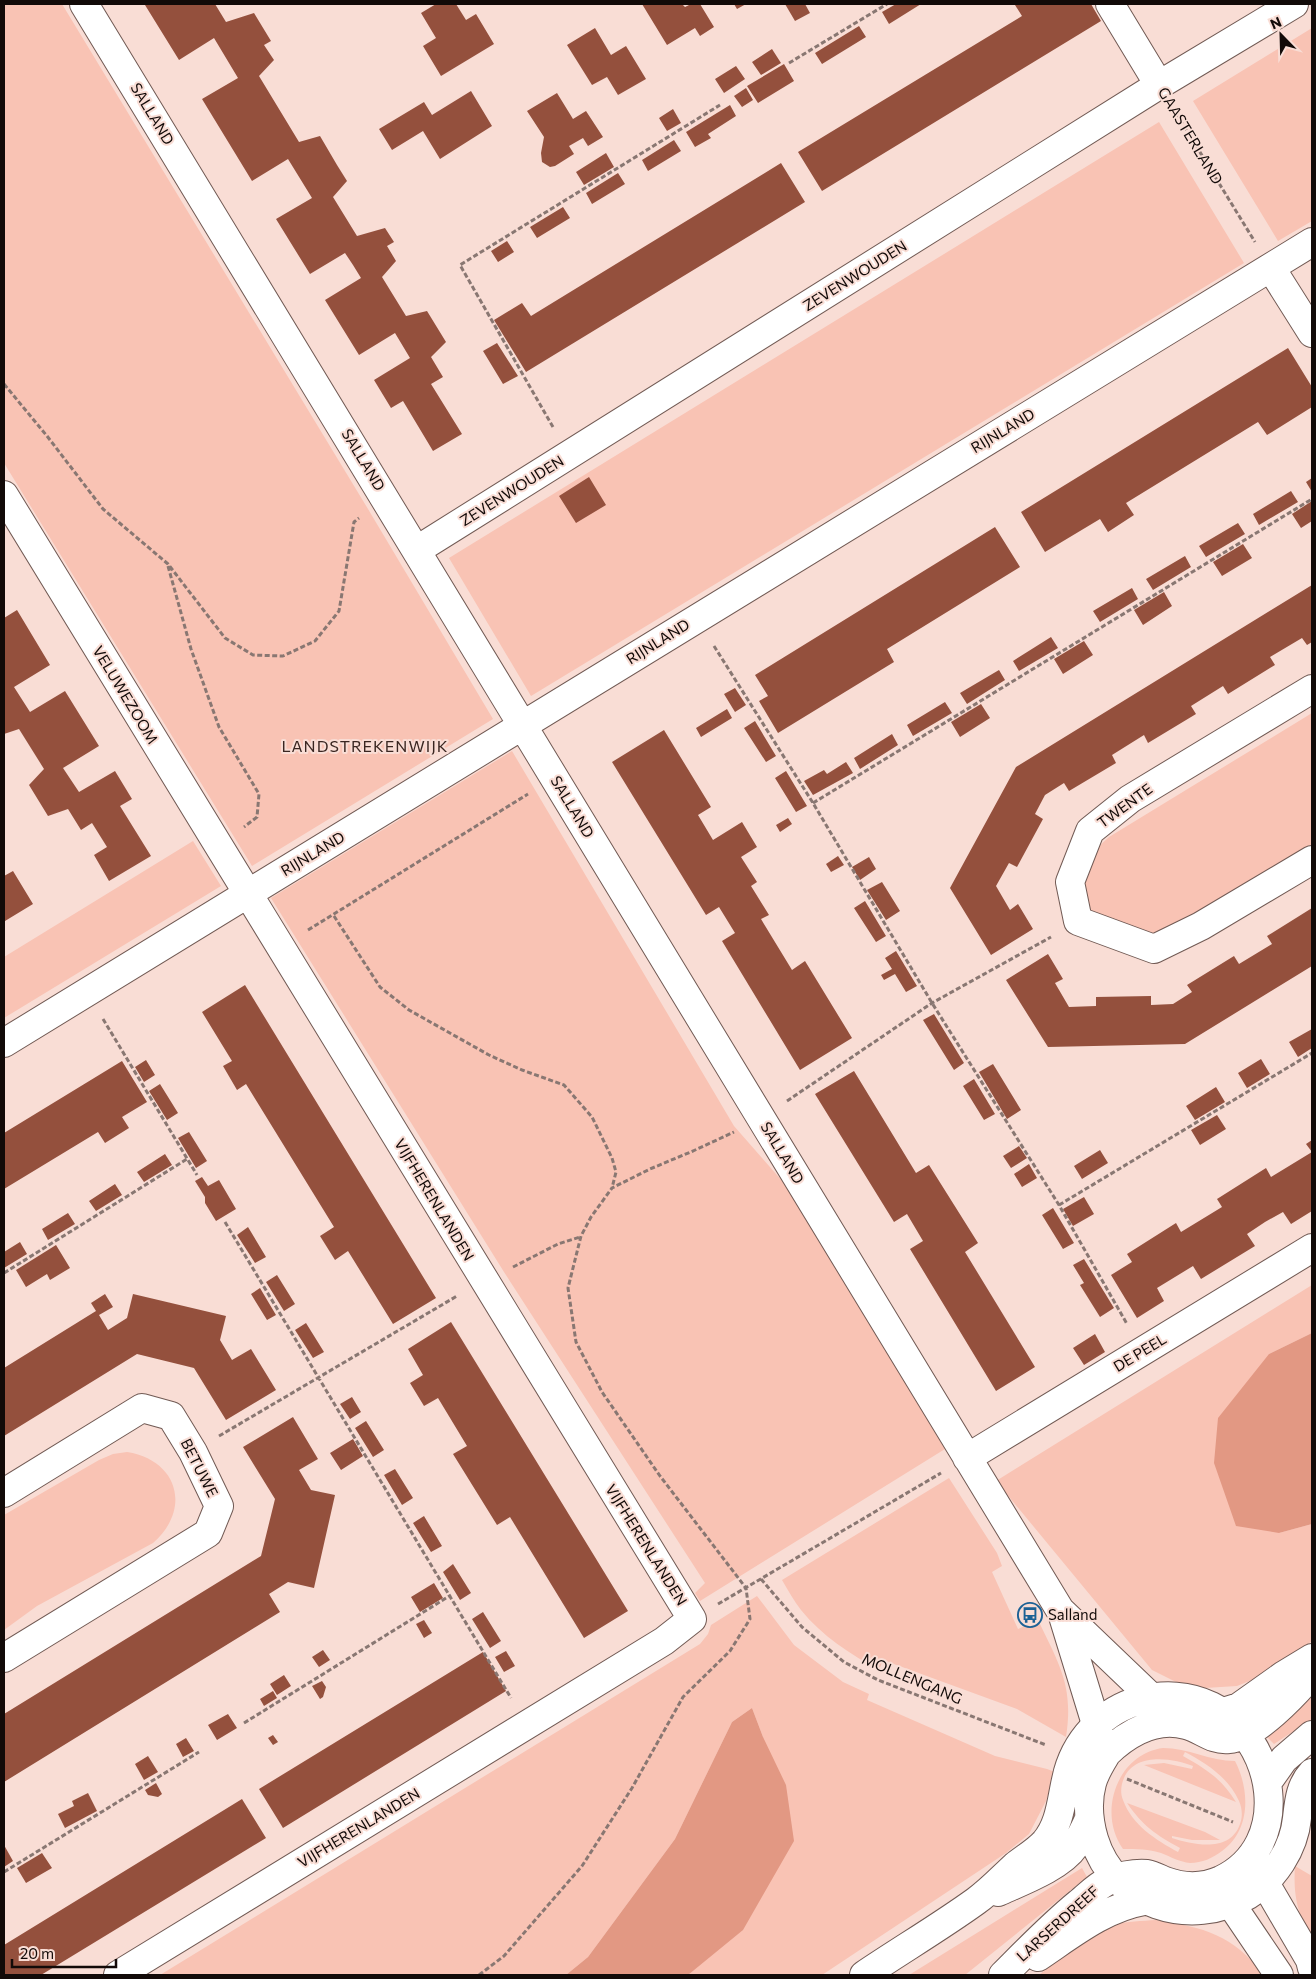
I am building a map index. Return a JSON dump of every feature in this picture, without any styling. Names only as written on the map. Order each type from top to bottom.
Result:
[{"type":"street","name":"SALLAND","points":[[84,4],[1060,1610],[1107,1753]]},
{"type":"street","name":"GAASTERLAND","points":[[1110,4],[1159,85]]},
{"type":"street","name":"ZEVENWOUDEN","points":[[417,550],[1159,85],[1294,4]]},
{"type":"street","name":"RIJNLAND","points":[[4,1043],[1312,242]]},
{"type":"street","points":[[1271,268],[1312,334]]},
{"type":"street","name":"VELUWEZOOM","points":[[4,495],[248,894]]},
{"type":"street","name":"TWENTE","points":[[1078,921],[1070,882],[1090,831],[1130,799],[1312,689]]},
{"type":"street","points":[[1078,921],[1154,949],[1201,926],[1312,860]]},
{"type":"street","name":"VIJFHERENLANDEN","points":[[118,1975],[664,1641],[692,1619],[248,894]]},
{"type":"street","name":"DE PEEL","points":[[967,1458],[1312,1248]]},
{"type":"street","name":"BETUWE","points":[[4,1493],[142,1408],[171,1416],[193,1452],[219,1506],[208,1533],[4,1658]]},
{"type":"street","name":"SALLAND","points":[[1060,1610],[1151,1697]]},
{"type":"street","points":[[1224,1712],[1239,1707],[1312,1658]]},
{"type":"street","points":[[1312,1674],[1258,1727],[1246,1735],[1230,1739],[1216,1739],[1186,1725],[1169,1724],[1135,1731],[1120,1741],[1107,1753],[1098,1768],[1092,1784],[1089,1819],[1096,1845],[1104,1863],[1116,1878],[1144,1900],[1160,1907],[1178,1911],[1214,1910],[1249,1895],[1265,1883],[1286,1854],[1297,1819],[1298,1801],[1302,1789],[1312,1772]]},
{"type":"street","points":[[864,1975],[977,1900],[1044,1843],[1057,1824],[1067,1777],[1083,1740],[1096,1724],[1112,1712],[1151,1697],[1170,1696],[1188,1698],[1224,1712],[1236,1723],[1256,1750],[1267,1783],[1269,1802],[1268,1822],[1261,1841],[1251,1856],[1237,1870],[1220,1880],[1201,1886],[1181,1886],[1149,1874],[1116,1878]]},
{"type":"street","points":[[1267,1783],[1284,1758],[1312,1735]]},
{"type":"street","points":[[977,1900],[1033,1877],[1056,1862],[1074,1848],[1089,1819]]},
{"type":"street","points":[[1251,1856],[1310,1960],[1312,1968]]},
{"type":"street","name":"LARSERDREEF","points":[[1003,1975],[1057,1921],[1103,1884],[1116,1878]]},
{"type":"street","name":"LARSERDREEF","points":[[1010,1975],[1102,1915],[1126,1904],[1144,1900]]},
{"type":"street","points":[[1231,1904],[1279,1975]]},
{"type":"path","points":[[789,63],[886,4]]},
{"type":"path","name":"GAASTERLAND","points":[[1159,85],[1271,268]]},
{"type":"path","points":[[569,455],[460,265],[720,105]]},
{"type":"path","points":[[4,384],[103,509],[168,564],[226,638],[253,655],[283,656],[315,641],[339,612],[354,522],[386,499]]},
{"type":"path","points":[[814,803],[1312,499]]},
{"type":"path","points":[[168,564],[191,649],[219,727],[259,794],[257,817],[218,847]]},
{"type":"path","points":[[696,618],[814,803],[932,1003],[1059,1205],[1142,1351]]},
{"type":"path","points":[[280,947],[334,916],[554,777]]},
{"type":"path","points":[[334,916],[380,987],[409,1010],[489,1055],[522,1070],[564,1085],[592,1117],[612,1158],[616,1172],[612,1188]]},
{"type":"path","points":[[761,1118],[932,1003],[1078,921]]},
{"type":"path","points":[[87,992],[197,1175]]},
{"type":"path","points":[[1059,1205],[1312,1053]]},
{"type":"path","points":[[4,1273],[187,1159]]},
{"type":"path","points":[[224,1222],[527,1725]]},
{"type":"path","points":[[193,1452],[484,1280],[558,1244],[581,1236]]},
{"type":"path","points":[[692,1619],[967,1458]]},
{"type":"path","name":"MOLLENGANG","points":[[760,1579],[802,1627],[844,1662],[878,1680],[1055,1748]]},
{"type":"path","points":[[244,1723],[451,1596]]},
{"type":"path","points":[[4,1872],[199,1752]]},
{"type":"path","points":[[1126,1779],[1236,1823]]},
{"type":"shaded area","points":[[4,4],[62,4],[493,719],[252,866],[4,463]]},
{"type":"shaded area","points":[[1312,28],[1312,221],[1278,241],[1193,101]]},
{"type":"shaded area","points":[[1159,122],[1244,263],[531,696],[449,558]]},
{"type":"shaded area","points":[[1312,713],[1312,844],[1165,933],[1154,937],[1091,912],[1085,891],[1086,871],[1094,853],[1109,837]]},
{"type":"shaded area","points":[[512,751],[734,1126],[784,1183],[945,1449],[700,1601],[695,1593],[705,1583],[504,1272],[271,898]]},
{"type":"shaded area","points":[[193,841],[221,886],[4,1018],[4,957]]},
{"type":"shaded area","points":[[1312,1285],[1312,1333],[1269,1354],[1279,1533],[1312,1524],[1312,1641],[1269,1673],[1237,1686],[1205,1688],[1176,1682],[1152,1670],[996,1481]]},
{"type":"shaded area","points":[[1312,1333],[1312,1524],[1279,1533],[1236,1526],[1214,1463],[1218,1418],[1269,1354]]},
{"type":"shaded area","points":[[127,1452],[144,1457],[158,1465],[168,1475],[174,1488],[175,1501],[173,1516],[165,1530],[153,1543],[37,1606],[4,1630],[4,1515],[99,1460],[113,1454]]},
{"type":"shaded area","points":[[949,1478],[997,1553],[1002,1566],[992,1572],[1018,1629],[1038,1620],[1058,1663],[1063,1676],[1068,1703],[1066,1737],[1017,1709],[883,1660],[879,1670],[847,1651],[818,1628],[801,1610],[782,1580]]},
{"type":"shaded area","points":[[757,1596],[794,1645],[843,1682],[869,1694],[867,1700],[995,1756],[1055,1772],[1046,1801],[1029,1834],[1006,1853],[822,1975],[688,1975],[690,1974],[763,1737],[752,1708],[732,1722],[675,1839],[588,1957],[566,1975],[160,1975],[700,1644],[708,1634],[711,1625]]},
{"type":"shaded area","points":[[1312,1693],[1312,1719],[1274,1744],[1264,1734]]},
{"type":"shaded area","points":[[752,1708],[763,1737],[786,1785],[794,1841],[743,1930],[688,1975],[566,1975],[588,1957],[675,1839],[732,1722]]},
{"type":"shaded area","points":[[1163,1748],[1235,1761],[1240,1772],[1245,1797],[1243,1821],[1232,1842],[1215,1856],[1207,1860],[1190,1863],[1152,1851],[1123,1849],[1115,1835],[1112,1819],[1112,1803],[1116,1787],[1123,1773],[1134,1761],[1147,1753]],"holes":[[[1185,1752],[1223,1778],[1239,1801],[1242,1812],[1241,1821],[1235,1833],[1228,1839],[1210,1845],[1190,1843],[1172,1838],[1172,1836],[1192,1840],[1220,1840],[1205,1832],[1127,1803],[1150,1829],[1180,1848],[1178,1852],[1153,1837],[1132,1817],[1121,1792],[1124,1778],[1129,1770],[1145,1761],[1165,1759],[1193,1766],[1192,1769],[1164,1763],[1144,1765],[1236,1802],[1213,1775],[1183,1756]]]},
{"type":"shaded area","points":[[1295,1866],[1312,1876],[1312,1943],[1303,1923],[1296,1897]]},
{"type":"shaded area","points":[[1082,1868],[1087,1877],[965,1975],[909,1975]]},
{"type":"shaded area","points":[[1156,1920],[1189,1926],[1216,1935],[1241,1950],[1264,1975],[1039,1975],[1074,1947],[1102,1929],[1134,1921]]},
{"type":"building","points":[[215,4],[226,22],[254,13],[271,41],[264,45],[274,60],[259,76],[299,142],[320,136],[347,181],[333,197],[357,236],[385,228],[394,242],[387,246],[396,261],[382,277],[406,316],[427,311],[446,342],[431,357],[443,377],[431,384],[462,434],[433,451],[403,401],[391,408],[374,380],[410,358],[395,333],[359,355],[325,300],[361,278],[345,253],[310,274],[276,219],[312,198],[288,159],[252,181],[202,99],[238,78],[214,38],[179,60],[145,5]]},
{"type":"building","points":[[436,4],[456,4],[466,20],[476,14],[494,44],[441,76],[423,46],[436,38],[421,13]]},
{"type":"building","points":[[642,4],[682,4],[685,7],[691,4],[700,4],[714,27],[700,36],[695,28],[667,45]]},
{"type":"building","points":[[734,4],[746,4],[737,9]]},
{"type":"building","points":[[785,4],[805,4],[810,13],[795,21]]},
{"type":"building","points":[[896,4],[921,4],[889,24],[882,12]]},
{"type":"building","points":[[1091,4],[1101,21],[822,191],[798,152],[1022,16],[1015,5]]},
{"type":"building","points":[[859,26],[866,37],[822,64],[815,53]]},
{"type":"building","points":[[595,28],[611,55],[626,46],[646,79],[618,95],[607,77],[592,85],[567,45]]},
{"type":"building","points":[[772,49],[781,63],[761,75],[752,62]]},
{"type":"building","points":[[784,64],[794,81],[758,103],[747,86]]},
{"type":"building","points":[[736,66],[745,79],[724,93],[715,79]]},
{"type":"building","points":[[746,88],[753,100],[742,107],[734,96]]},
{"type":"building","points":[[471,91],[492,126],[440,159],[423,131],[392,150],[379,129],[424,102],[432,115]]},
{"type":"building","points":[[557,93],[573,119],[586,111],[603,137],[588,146],[583,138],[569,146],[574,154],[555,166],[550,167],[542,162],[541,153],[544,137],[527,111]]},
{"type":"building","points":[[730,105],[736,116],[708,134],[711,138],[695,147],[686,132]]},
{"type":"building","points":[[673,109],[681,123],[667,131],[659,118]]},
{"type":"building","points":[[674,140],[681,151],[648,171],[642,160]]},
{"type":"building","points":[[606,153],[614,167],[584,185],[576,172]]},
{"type":"building","points":[[781,163],[805,202],[526,372],[494,320],[522,303],[531,316]]},
{"type":"building","points":[[618,173],[625,184],[592,204],[586,193]]},
{"type":"building","points":[[563,207],[570,218],[537,238],[530,227]]},
{"type":"building","points":[[507,241],[514,252],[498,262],[491,251]]},
{"type":"building","points":[[497,343],[518,376],[503,384],[483,351]]},
{"type":"building","points":[[1288,348],[1312,387],[1312,407],[1267,435],[1258,422],[1126,503],[1134,515],[1108,532],[1100,519],[1045,552],[1021,512]]},
{"type":"building","points":[[589,477],[606,505],[576,523],[559,496]]},
{"type":"building","points":[[1312,478],[1312,492],[1306,482]]},
{"type":"building","points":[[1291,491],[1298,502],[1259,525],[1253,514]]},
{"type":"building","points":[[1312,501],[1312,521],[1301,528],[1292,514]]},
{"type":"building","points":[[1238,523],[1245,534],[1206,557],[1199,546]]},
{"type":"building","points":[[995,527],[1020,567],[887,649],[894,662],[778,733],[759,701],[768,696],[755,675]]},
{"type":"building","points":[[1243,544],[1252,558],[1222,576],[1213,562]]},
{"type":"building","points":[[1185,556],[1191,567],[1153,590],[1146,579]]},
{"type":"building","points":[[1312,585],[1312,642],[1307,645],[1302,638],[1270,657],[1275,665],[1228,694],[1223,686],[1191,706],[1196,714],[1148,743],[1144,735],[1112,755],[1116,763],[1069,791],[1064,783],[1045,795],[1035,814],[1043,819],[1017,867],[1009,863],[996,886],[1010,910],[1018,904],[1033,929],[991,955],[950,888],[1016,767]]},
{"type":"building","points":[[1132,588],[1138,599],[1100,622],[1093,611]]},
{"type":"building","points":[[1164,592],[1172,606],[1143,625],[1134,610]]},
{"type":"building","points":[[17,610],[50,665],[14,687],[30,712],[65,691],[99,746],[63,768],[79,792],[115,771],[132,799],[120,806],[151,856],[109,881],[94,855],[107,847],[92,823],[81,830],[68,809],[48,816],[29,785],[44,769],[19,729],[4,734],[4,618]]},
{"type":"building","points":[[1051,637],[1058,648],[1019,671],[1013,661]]},
{"type":"building","points":[[1084,641],[1093,655],[1063,674],[1054,659]]},
{"type":"building","points":[[999,670],[1005,680],[967,704],[960,693]]},
{"type":"building","points":[[735,688],[746,705],[735,712],[724,694]]},
{"type":"building","points":[[945,702],[952,713],[913,736],[907,725]]},
{"type":"building","points":[[981,704],[990,718],[960,737],[951,722]]},
{"type":"building","points":[[727,709],[732,718],[701,737],[696,728]]},
{"type":"building","points":[[755,721],[776,756],[766,762],[744,728]]},
{"type":"building","points":[[664,730],[711,807],[698,815],[713,840],[742,822],[757,847],[741,857],[757,882],[751,886],[769,915],[761,919],[792,970],[805,961],[852,1038],[800,1070],[722,941],[735,933],[719,907],[706,915],[612,762]]},
{"type":"building","points":[[892,734],[898,745],[860,769],[854,758]]},
{"type":"building","points":[[846,762],[853,773],[813,795],[804,781],[824,770],[827,774]]},
{"type":"building","points":[[786,771],[807,806],[796,812],[775,778]]},
{"type":"building","points":[[788,818],[792,824],[780,832],[776,825]]},
{"type":"building","points":[[838,856],[844,865],[831,872],[826,864]]},
{"type":"building","points":[[869,857],[876,869],[860,880],[852,867]]},
{"type":"building","points":[[13,871],[33,904],[5,921],[4,876]]},
{"type":"building","points":[[882,882],[900,911],[886,920],[867,890]]},
{"type":"building","points":[[865,901],[886,936],[876,942],[854,908]]},
{"type":"building","points":[[1312,908],[1312,966],[1185,1044],[1048,1047],[1006,980],[1048,954],[1063,979],[1055,983],[1069,1007],[1096,1006],[1096,997],[1151,996],[1151,1005],[1173,1004],[1192,992],[1187,985],[1234,956],[1239,964],[1272,944],[1267,936]]},
{"type":"building","points":[[896,951],[917,986],[906,992],[895,974],[884,980],[881,975],[892,969],[885,958]]},
{"type":"building","points":[[245,985],[436,1298],[393,1324],[348,1251],[335,1260],[320,1236],[334,1227],[246,1084],[237,1090],[223,1066],[232,1061],[202,1012]]},
{"type":"building","points":[[934,1014],[964,1063],[954,1070],[923,1020]]},
{"type":"building","points":[[1312,1029],[1312,1048],[1298,1057],[1289,1042]]},
{"type":"building","points":[[1261,1059],[1270,1074],[1247,1088],[1238,1073]]},
{"type":"building","points":[[146,1060],[155,1075],[144,1082],[135,1067]]},
{"type":"building","points":[[122,1061],[147,1102],[122,1117],[129,1128],[105,1143],[98,1132],[4,1189],[4,1133]]},
{"type":"building","points":[[993,1064],[1021,1110],[1007,1119],[979,1072]]},
{"type":"building","points":[[854,1071],[916,1173],[929,1165],[978,1243],[965,1252],[1035,1367],[996,1391],[910,1249],[923,1241],[907,1214],[894,1222],[815,1094]]},
{"type":"building","points":[[974,1079],[995,1114],[984,1120],[963,1086]]},
{"type":"building","points":[[160,1084],[178,1113],[167,1120],[149,1091]]},
{"type":"building","points":[[1216,1087],[1225,1102],[1195,1120],[1186,1106]]},
{"type":"building","points":[[1217,1115],[1226,1129],[1200,1145],[1191,1130]]},
{"type":"building","points":[[189,1132],[207,1161],[196,1168],[178,1138]]},
{"type":"building","points":[[1312,1140],[1312,1152],[1306,1144]]},
{"type":"building","points":[[1019,1146],[1027,1158],[1011,1168],[1003,1156]]},
{"type":"building","points":[[1100,1150],[1108,1163],[1082,1179],[1074,1166]]},
{"type":"building","points":[[1312,1152],[1312,1211],[1291,1224],[1283,1212],[1247,1234],[1255,1246],[1201,1279],[1193,1266],[1157,1288],[1164,1301],[1137,1318],[1111,1275],[1132,1262],[1127,1254],[1176,1223],[1181,1232],[1222,1207],[1217,1199],[1266,1168],[1271,1177]]},
{"type":"building","points":[[165,1154],[172,1165],[144,1182],[137,1172]]},
{"type":"building","points":[[1029,1164],[1037,1178],[1022,1187],[1014,1174]]},
{"type":"building","points":[[202,1177],[208,1186],[219,1180],[236,1209],[216,1221],[195,1181]]},
{"type":"building","points":[[115,1184],[122,1195],[96,1211],[89,1201]]},
{"type":"building","points":[[1084,1197],[1094,1214],[1073,1226],[1063,1209]]},
{"type":"building","points":[[1053,1208],[1074,1243],[1063,1249],[1042,1215]]},
{"type":"building","points":[[68,1213],[75,1224],[48,1240],[42,1229]]},
{"type":"building","points":[[248,1227],[266,1257],[255,1263],[237,1235]]},
{"type":"building","points":[[20,1242],[27,1254],[4,1268],[4,1252]]},
{"type":"building","points":[[56,1245],[70,1268],[50,1280],[47,1274],[26,1287],[16,1270]]},
{"type":"building","points":[[1084,1259],[1114,1308],[1100,1317],[1080,1285],[1084,1283],[1073,1265]]},
{"type":"building","points":[[277,1275],[295,1304],[284,1311],[266,1282]]},
{"type":"building","points":[[260,1288],[276,1315],[267,1320],[251,1294]]},
{"type":"building","points":[[105,1294],[113,1307],[99,1315],[108,1330],[127,1318],[133,1294],[226,1316],[220,1340],[232,1360],[251,1349],[276,1390],[226,1420],[194,1368],[137,1354],[4,1436],[4,1368],[96,1311],[91,1303]]},
{"type":"building","points":[[451,1322],[628,1611],[584,1638],[510,1517],[497,1525],[453,1454],[467,1446],[438,1398],[424,1406],[410,1383],[423,1375],[408,1349]]},
{"type":"building","points":[[306,1323],[324,1352],[313,1358],[295,1330]]},
{"type":"building","points":[[1095,1334],[1105,1352],[1084,1365],[1073,1348]]},
{"type":"building","points":[[352,1397],[361,1412],[350,1419],[340,1404]]},
{"type":"building","points":[[293,1417],[318,1459],[299,1470],[311,1490],[335,1495],[314,1588],[288,1582],[269,1594],[280,1612],[4,1782],[4,1714],[261,1556],[275,1499],[243,1447]]},
{"type":"building","points":[[366,1421],[384,1450],[373,1457],[355,1428]]},
{"type":"building","points":[[353,1439],[363,1456],[341,1470],[330,1453]]},
{"type":"building","points":[[395,1469],[413,1498],[402,1505],[384,1475]]},
{"type":"building","points":[[424,1516],[442,1546],[431,1552],[413,1523]]},
{"type":"building","points":[[453,1564],[471,1593],[460,1600],[443,1572]]},
{"type":"building","points":[[434,1583],[443,1598],[420,1612],[411,1597]]},
{"type":"building","points":[[483,1612],[501,1641],[490,1648],[472,1619]]},
{"type":"building","points":[[424,1620],[432,1633],[424,1638],[416,1624]]},
{"type":"building","points":[[323,1650],[330,1660],[319,1667],[312,1657]]},
{"type":"building","points":[[506,1651],[515,1666],[504,1672],[495,1657]]},
{"type":"building","points":[[483,1652],[506,1691],[283,1828],[259,1789]]},
{"type":"building","points":[[284,1675],[291,1686],[277,1695],[270,1684]]},
{"type":"building","points":[[322,1681],[326,1687],[323,1697],[320,1699],[312,1686]]},
{"type":"building","points":[[273,1691],[277,1698],[264,1706],[260,1699]]},
{"type":"building","points":[[228,1714],[237,1728],[217,1740],[208,1725]]},
{"type":"building","points":[[273,1735],[278,1742],[273,1745],[268,1738]]},
{"type":"building","points":[[186,1738],[194,1751],[183,1757],[176,1744]]},
{"type":"building","points":[[148,1756],[158,1772],[144,1780],[135,1764]]},
{"type":"building","points":[[156,1783],[162,1794],[158,1797],[148,1795],[145,1790]]},
{"type":"building","points":[[88,1793],[97,1811],[65,1828],[58,1814],[74,1806],[72,1801]]},
{"type":"building","points":[[242,1799],[266,1838],[41,1975],[5,1975],[4,1945]]},
{"type":"building","points":[[4,1845],[13,1861],[4,1867]]},
{"type":"building","points":[[42,1853],[52,1868],[26,1883],[17,1868]]},
{"type":"place","name":"Salland","points":[[1030,1615]]},
{"type":"district","name":"LANDSTREKENWIJK","points":[[365,746]]}]
